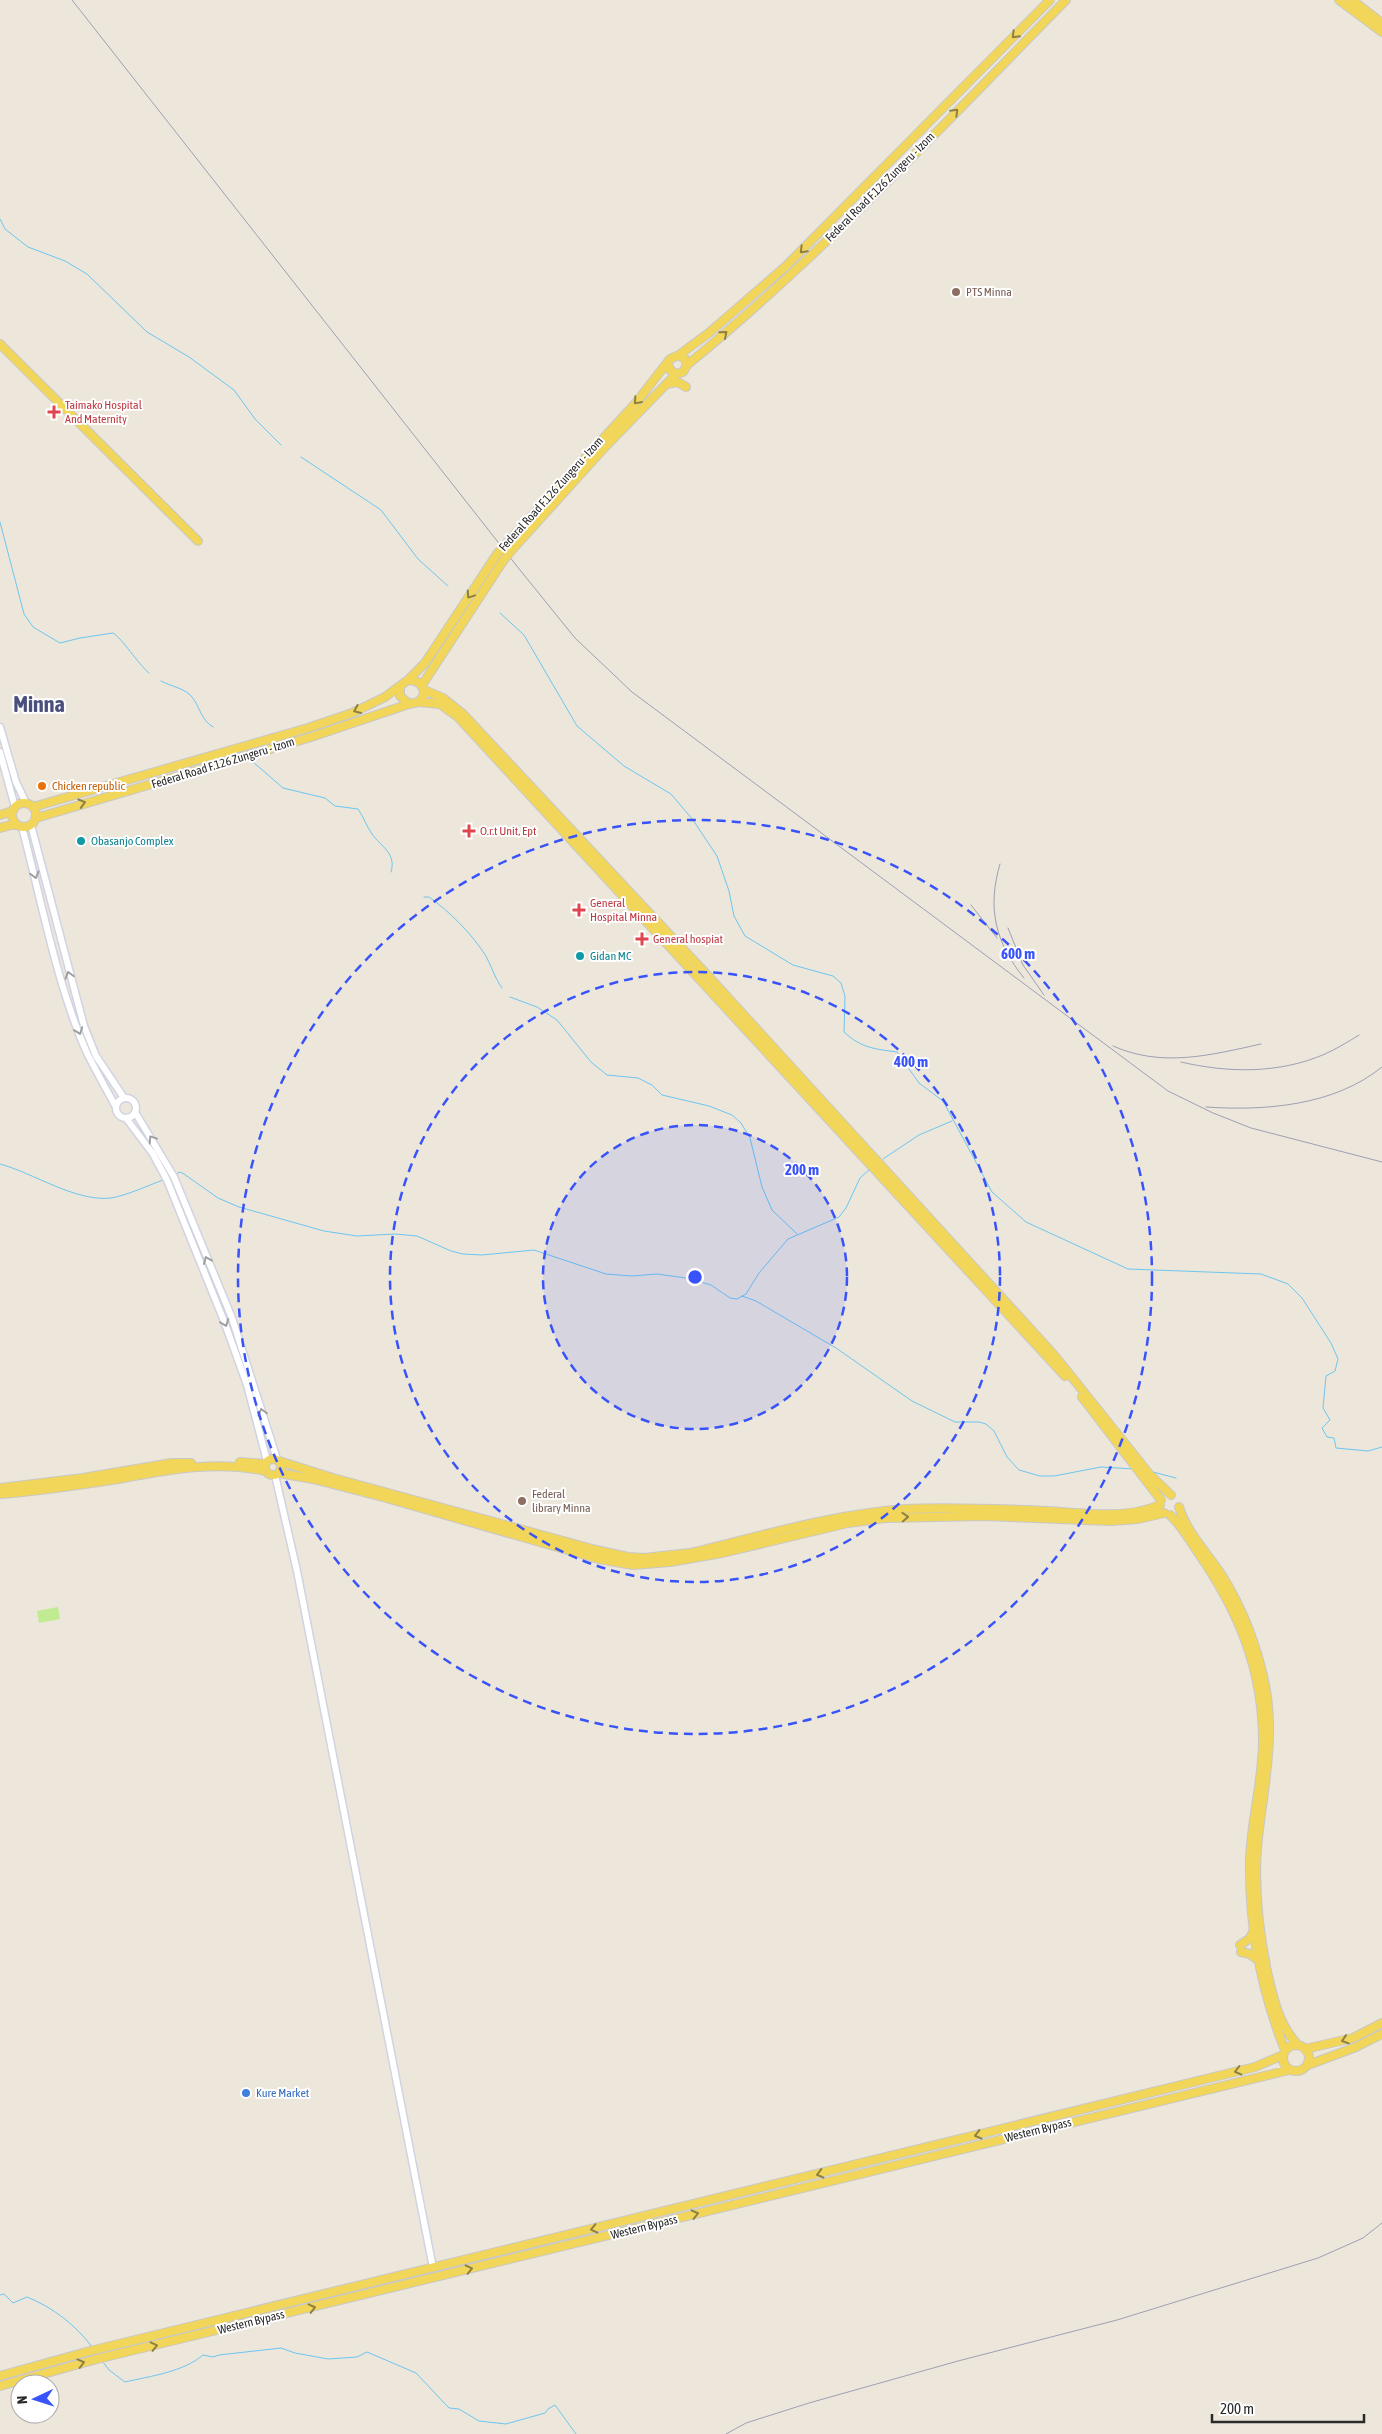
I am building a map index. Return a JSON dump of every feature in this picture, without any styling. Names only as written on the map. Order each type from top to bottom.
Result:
[{"type":"main road","name":"Federal Road F.126 Zungeru - Izom","points":[[687,365],[767,296],[848,220],[1066,0]]},
{"type":"main road","points":[[1339,0],[1382,32]]},
{"type":"main road","points":[[1352,0],[1382,23]]},
{"type":"main road","name":"Federal Road F.126 Zungeru - Izom","points":[[679,355],[710,332],[786,266],[1049,1]]},
{"type":"main road","points":[[1049,1],[1056,9]]},
{"type":"main road","points":[[0,344],[198,541]]},
{"type":"main road","points":[[679,355],[685,359],[687,365],[683,372],[676,374],[670,370],[668,364],[673,356],[679,355]]},
{"type":"main road","name":"Federal Road F.126 Zungeru - Izom","points":[[423,688],[503,561],[508,547],[668,364]]},
{"type":"main road","name":"Federal Road F.126 Zungeru - Izom","points":[[408,680],[425,663],[497,554],[508,547],[676,374]]},
{"type":"main road","points":[[666,384],[678,382],[686,387]]},
{"type":"main road","points":[[1308,2065],[1309,2055],[1285,2030],[1277,2013],[1262,1949],[1258,1910],[1257,1860],[1268,1772],[1270,1731],[1262,1671],[1251,1634],[1237,1602],[1186,1523],[1178,1500],[1150,1475],[1140,1469],[1070,1382],[458,716],[440,704],[419,702],[409,704],[400,696],[400,688],[408,680],[414,680],[423,688],[444,698],[463,714],[709,977],[1055,1356],[1140,1469],[1167,1514],[1180,1526],[1229,1599],[1242,1630],[1258,1686],[1263,1742],[1250,1859],[1254,1931],[1258,1960],[1272,2016],[1284,2052],[1283,2061],[1289,2070],[1300,2071],[1308,2065],[1356,2047],[1382,2034]]},
{"type":"main road","name":"Federal Road F.126 Zungeru - Izom","points":[[30,805],[308,728],[352,713],[385,698],[400,688]]},
{"type":"main road","points":[[419,702],[423,688]]},
{"type":"main road","name":"Federal Road F.126 Zungeru - Izom","points":[[36,818],[311,737],[409,704]]},
{"type":"main road","points":[[0,816],[14,809],[30,805],[36,818],[31,825],[0,828]]},
{"type":"main road","points":[[14,809],[12,818],[19,826]]},
{"type":"main road","points":[[0,1494],[56,1488],[194,1467],[266,1465],[278,1460],[333,1478],[573,1544],[628,1557],[656,1557],[690,1553],[851,1515],[896,1510],[1006,1510],[1121,1514],[1145,1510],[1160,1502],[1164,1497],[1171,1495]]},
{"type":"main road","points":[[277,1474],[282,1468],[278,1460]]},
{"type":"main road","points":[[0,1488],[83,1478],[172,1463],[220,1461],[266,1465],[277,1474],[313,1479],[374,1494],[599,1559],[633,1565],[670,1562],[722,1554],[848,1523],[885,1518],[984,1516],[1111,1521],[1167,1514],[1176,1512],[1179,1507]]},
{"type":"main road","points":[[1254,1931],[1240,1949],[1258,1960]]},
{"type":"main road","points":[[1305,2049],[1353,2038],[1382,2023]]},
{"type":"main road","points":[[1284,2052],[1297,2044]]},
{"type":"main road","name":"Western Bypass","points":[[0,2376],[90,2351],[1255,2067],[1284,2052]]},
{"type":"main road","name":"Western Bypass","points":[[0,2386],[97,2359],[1289,2070]]},
{"type":"main road","points":[[778,2184],[780,2194]]},
{"type":"street","points":[[0,727],[16,782],[30,805]]},
{"type":"street","points":[[0,752],[14,809]]},
{"type":"street","points":[[31,825],[84,1026],[96,1056],[124,1098],[134,1102],[135,1112],[169,1165],[234,1327],[278,1460]]},
{"type":"street","points":[[19,826],[74,1018],[87,1052],[119,1114],[126,1118],[153,1154],[167,1180],[224,1321],[247,1385],[266,1465]]},
{"type":"street","points":[[116,1107],[118,1102],[124,1098]]},
{"type":"street","points":[[126,1118],[135,1112]]},
{"type":"street","points":[[277,1474],[433,2268]]},
{"type":"green space","points":[[58,1607],[60,1619],[39,1623],[37,1611]]},
{"type":"waterway","points":[[0,219],[5,229],[28,247],[65,261],[87,274],[147,332],[189,357],[234,390],[255,419],[281,445]]},
{"type":"waterway","points":[[301,457],[381,510],[418,559],[448,586]]},
{"type":"waterway","points":[[0,522],[24,614],[33,627],[60,643],[113,633],[149,673]]},
{"type":"waterway","points":[[500,613],[524,635],[577,726],[624,766],[671,794],[693,820],[717,856],[729,891],[734,916],[745,936],[793,965],[833,976],[841,983],[845,996],[844,1032],[862,1045],[897,1052],[919,1083],[943,1101],[992,1192],[1026,1222],[1128,1269],[1261,1274],[1288,1284],[1302,1298],[1331,1343],[1338,1359],[1335,1371],[1326,1376],[1323,1408],[1330,1420],[1322,1428],[1327,1437],[1334,1438],[1336,1448],[1368,1451],[1382,1447]]},
{"type":"waterway","points":[[161,681],[189,694],[203,717],[213,727]]},
{"type":"waterway","points":[[252,761],[283,788],[325,798],[335,806],[358,809],[372,834],[390,855],[392,860],[391,872]]},
{"type":"waterway","points":[[424,897],[429,897],[444,909],[472,937],[484,953],[502,988]]},
{"type":"waterway","points":[[510,997],[537,1007],[557,1020],[591,1062],[607,1075],[638,1078],[652,1085],[662,1095],[709,1106],[732,1115],[741,1123],[750,1138],[762,1187],[772,1210],[797,1234]]},
{"type":"waterway","points":[[883,1159],[919,1135],[952,1121]]},
{"type":"waterway","points":[[0,1164],[83,1196],[97,1198],[117,1197],[163,1180]]},
{"type":"waterway","points":[[176,1174],[180,1172],[184,1174],[218,1198],[239,1207],[324,1231],[357,1236],[395,1234],[417,1236],[451,1251],[463,1254],[482,1255],[534,1250],[606,1274],[632,1276],[657,1274],[686,1278],[711,1285],[730,1298],[737,1299],[746,1294],[759,1273],[788,1239],[839,1217],[846,1208],[860,1178],[869,1170]]},
{"type":"waterway","points":[[742,1296],[756,1301],[836,1348],[912,1401],[955,1422],[979,1422],[986,1424],[994,1431],[1007,1457],[1019,1470],[1040,1476],[1054,1476],[1101,1467],[1134,1469]]},
{"type":"waterway","points":[[1153,1472],[1176,1478]]},
{"type":"waterway","points":[[0,2295],[4,2294],[13,2303],[27,2297],[45,2306],[71,2324],[92,2347]]},
{"type":"waterway","points":[[103,2362],[109,2370],[125,2382],[186,2366],[203,2355],[213,2357],[281,2348],[295,2353],[328,2359],[357,2357],[367,2352],[416,2373],[449,2408],[459,2409],[479,2421],[506,2424],[545,2413],[555,2405],[576,2434]]},
{"type":"railway","points":[[72,0],[575,638],[632,692],[1168,1091],[1213,1113],[1251,1128],[1382,1162]]},
{"type":"railway","points":[[1000,864],[994,895],[996,924],[1006,951],[1024,978]]},
{"type":"railway","points":[[971,905],[997,938]]},
{"type":"railway","points":[[1008,928],[1023,965],[1044,995]]},
{"type":"railway","points":[[1181,1062],[1235,1070],[1272,1068],[1308,1061],[1359,1035]]},
{"type":"railway","points":[[1113,1046],[1131,1053],[1168,1058],[1205,1055],[1261,1044]]},
{"type":"railway","points":[[1206,1107],[1252,1108],[1298,1103],[1321,1098],[1363,1080],[1382,1067]]},
{"type":"railway","points":[[726,2434],[746,2423],[809,2403],[958,2361],[1117,2320],[1318,2258],[1363,2238],[1382,2223]]},
{"type":"place","name":"PTS Minna","points":[[956,292]]},
{"type":"place","name":"Taimako Hospital And Maternity","points":[[54,412]]},
{"type":"place","name":"Chicken republic","points":[[42,786]]},
{"type":"place","name":"O.r.t Unit, Ept","points":[[469,831]]},
{"type":"place","name":"Obasanjo Complex","points":[[81,841]]},
{"type":"place","name":"General Hospital Minna","points":[[579,910]]},
{"type":"place","name":"General hospiat","points":[[642,939]]},
{"type":"place","name":"Gidan MC","points":[[580,956]]},
{"type":"place","name":"Federal library Minna","points":[[522,1501]]},
{"type":"place","name":"Kure Market","points":[[246,2093]]},
{"type":"district","name":"Minna","points":[[39,704]]}]
